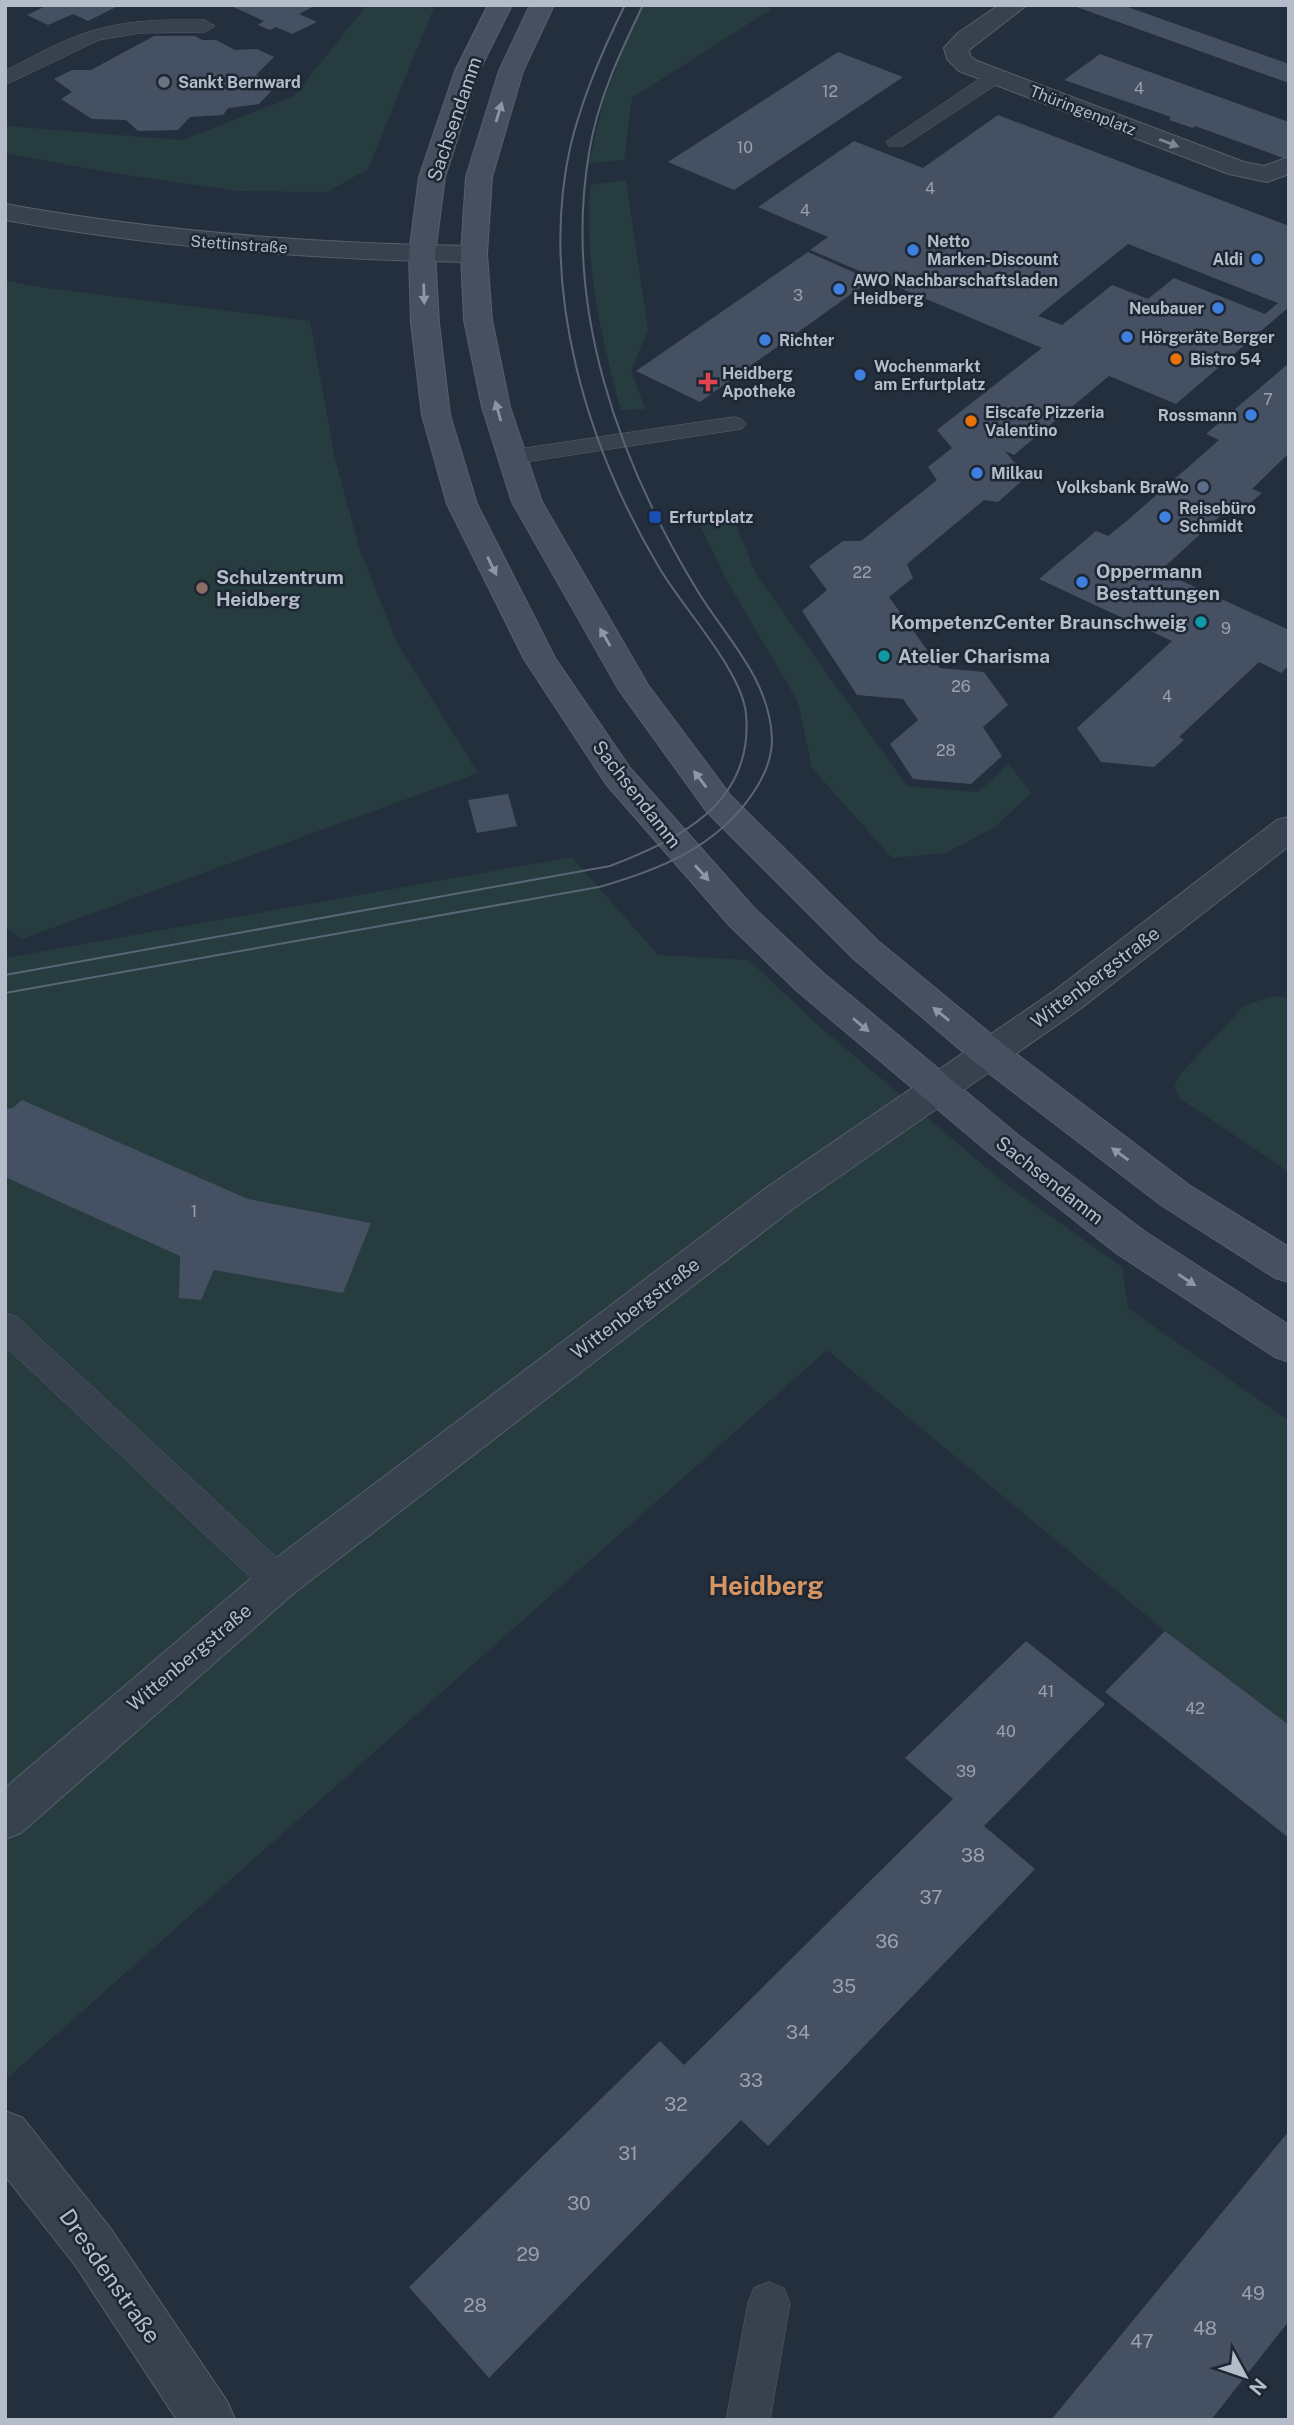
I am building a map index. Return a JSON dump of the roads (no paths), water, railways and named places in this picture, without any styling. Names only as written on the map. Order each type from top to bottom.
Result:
[{"type":"street","name":"Sachsendamm","points":[[500,5],[467,71],[432,177],[422,254],[425,323],[439,429],[462,504],[540,659],[618,776],[742,917],[809,981],[1005,1145],[1130,1242],[1289,1346]]},
{"type":"street","name":"Sachsendamm","points":[[542,5],[511,71],[479,177],[474,254],[482,344],[496,407],[527,502],[635,690],[719,804],[866,950],[990,1054],[1175,1195],[1289,1267]]},
{"type":"street","name":"Thüringenplatz","points":[[1015,5],[956,48],[958,59],[968,66],[1238,169],[1267,174],[1289,165]]},
{"type":"street","name":"Stettinstraße","points":[[5,212],[134,234],[217,244],[474,254]]},
{"type":"street","name":"Wittenbergstraße","points":[[5,1818],[278,1581],[780,1198],[1067,1000],[1289,828]]},
{"type":"street","name":"Dresdenstraße","points":[[5,2136],[93,2247],[208,2420]]},
{"type":"lane","points":[[5,79],[77,41],[97,34],[146,28],[205,26]]},
{"type":"lane","points":[[896,142],[995,76]]},
{"type":"lane","points":[[512,457],[734,424]]},
{"type":"lane","points":[[5,1326],[278,1581]]},
{"type":"lane","points":[[748,2420],[769,2303]]},
{"type":"tram line","points":[[5,975],[610,866],[686,830],[725,794],[738,772],[745,745],[746,714],[742,697],[723,660],[660,569],[611,472],[591,420],[576,366],[566,311],[561,257],[562,202],[570,148],[593,75],[625,5]]},
{"type":"tram line","points":[[5,993],[599,887],[665,864],[704,842],[739,812],[757,787],[767,767],[772,746],[764,697],[745,660],[697,590],[643,489],[621,435],[591,325],[584,268],[583,211],[589,153],[604,96],[643,5]]},
{"type":"place","name":"Sankt Bernward","points":[[164,82]]},
{"type":"place","name":"Netto Marken-Discount","points":[[913,250]]},
{"type":"place","name":"Aldi","points":[[1257,259]]},
{"type":"place","name":"AWO Nachbarschaftsladen Heidberg","points":[[839,289]]},
{"type":"place","name":"Neubauer","points":[[1218,308]]},
{"type":"place","name":"Hörgeräte Berger","points":[[1127,337]]},
{"type":"place","name":"Richter","points":[[765,340]]},
{"type":"place","name":"Bistro 54","points":[[1176,359]]},
{"type":"place","name":"Wochenmarkt am Erfurtplatz","points":[[860,375]]},
{"type":"place","name":"Heidberg Apotheke","points":[[708,382]]},
{"type":"place","name":"Rossmann","points":[[1251,415]]},
{"type":"place","name":"Eiscafe Pizzeria Valentino","points":[[971,421]]},
{"type":"place","name":"Milkau","points":[[977,473]]},
{"type":"place","name":"Volksbank BraWo","points":[[1203,487]]},
{"type":"place","name":"Erfurtplatz","points":[[655,517]]},
{"type":"place","name":"Reisebüro Schmidt","points":[[1165,517]]},
{"type":"place","name":"Oppermann Bestattungen","points":[[1082,582]]},
{"type":"place","name":"Schulzentrum Heidberg","points":[[202,588]]},
{"type":"place","name":"KompetenzCenter Braunschweig","points":[[1201,622]]},
{"type":"place","name":"Atelier Charisma","points":[[884,656]]},
{"type":"district","name":"Heidberg","points":[[766,1586]]}]
